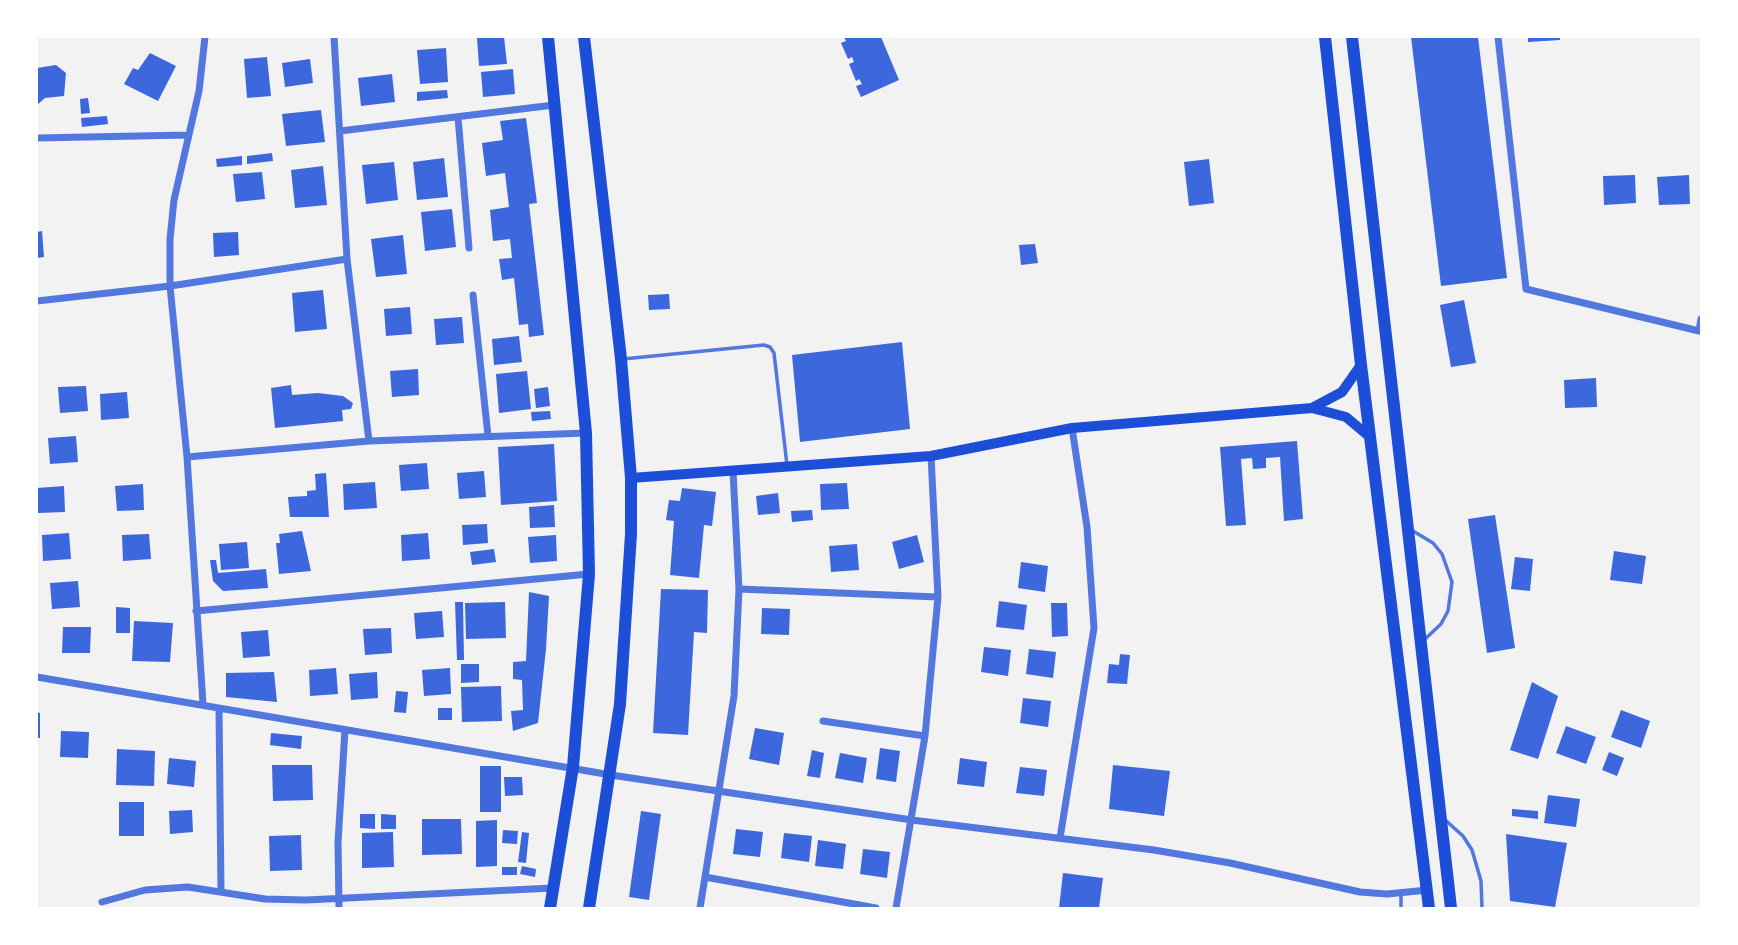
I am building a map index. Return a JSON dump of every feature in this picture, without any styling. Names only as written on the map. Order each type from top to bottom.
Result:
[{"type":"main road","points":[[548,37],[586,433],[589,574],[573,767],[550,908]]},
{"type":"main road","points":[[584,37],[621,359],[631,478],[627,604],[611,775],[589,908]]},
{"type":"main road","points":[[1325,37],[1361,365],[1384,531],[1429,908]]},
{"type":"main road","points":[[1352,37],[1451,908]]},
{"type":"main road","points":[[1312,408],[1342,392],[1361,365]]},
{"type":"main road","points":[[631,478],[931,456],[1072,428],[1312,408],[1346,417],[1371,438]]},
{"type":"main road","points":[[1384,531],[1407,528]]},
{"type":"street","points":[[203,704],[187,457],[170,286],[170,240],[174,200],[199,91],[205,37]]},
{"type":"street","points":[[334,37],[347,259],[369,441]]},
{"type":"street","points":[[1498,37],[1526,289],[1699,331],[1701,319]]},
{"type":"street","points":[[340,131],[554,106]]},
{"type":"street","points":[[458,117],[469,248]]},
{"type":"street","points":[[37,138],[188,135]]},
{"type":"street","points":[[37,301],[170,286],[347,259]]},
{"type":"street","points":[[473,295],[488,436]]},
{"type":"street","points":[[1060,838],[1094,628],[1087,527],[1072,428]]},
{"type":"street","points":[[187,457],[369,441],[586,433]]},
{"type":"street","points":[[896,908],[925,736],[938,597],[931,456]]},
{"type":"street","points":[[700,908],[734,696],[739,589],[733,471]]},
{"type":"street","points":[[196,611],[589,574]]},
{"type":"street","points":[[739,589],[938,597]]},
{"type":"street","points":[[37,677],[611,775],[720,789],[912,820],[1230,863],[1360,892],[1401,894],[1428,890]]},
{"type":"street","points":[[219,709],[221,891]]},
{"type":"street","points":[[823,721],[925,736]]},
{"type":"street","points":[[339,908],[345,730]]},
{"type":"street","points":[[705,877],[876,908]]},
{"type":"street","points":[[102,902],[145,890],[188,887],[265,899],[553,888]]},
{"type":"lane","points":[[621,359],[764,345],[771,347],[774,353],[787,467]]},
{"type":"lane","points":[[1407,528],[1421,534],[1442,554],[1452,582],[1448,611],[1441,624],[1419,643]]},
{"type":"lane","points":[[1441,817],[1458,830],[1472,850],[1481,881],[1482,908]]},
{"type":"lane","points":[[1401,894],[1401,908]]},
{"type":"building","points":[[504,37],[507,64],[479,66],[477,38]]},
{"type":"building","points":[[844,37],[881,37],[899,80],[861,97],[856,86],[862,84],[859,79],[856,81],[849,64],[854,62],[852,57],[848,59],[841,43],[846,41]]},
{"type":"building","points":[[1411,37],[1478,37],[1507,278],[1441,286]]},
{"type":"building","points":[[1528,37],[1560,37],[1560,40],[1528,42]]},
{"type":"building","points":[[446,48],[448,82],[420,84],[417,50]]},
{"type":"building","points":[[150,53],[176,66],[158,101],[124,84],[133,68],[138,70]]},
{"type":"building","points":[[267,57],[271,96],[247,98],[244,59]]},
{"type":"building","points":[[310,59],[313,83],[285,87],[282,63]]},
{"type":"building","points":[[56,65],[66,73],[64,96],[45,98],[37,105],[37,68]]},
{"type":"building","points":[[513,69],[515,94],[483,97],[481,72]]},
{"type":"building","points":[[392,74],[395,102],[361,106],[358,78]]},
{"type":"building","points":[[447,90],[448,98],[417,101],[417,92]]},
{"type":"building","points":[[88,98],[90,113],[81,114],[80,99]]},
{"type":"building","points":[[321,110],[325,142],[286,146],[282,114]]},
{"type":"building","points":[[107,116],[108,124],[82,127],[81,118]]},
{"type":"building","points":[[526,118],[537,203],[529,204],[544,335],[529,337],[528,324],[519,325],[514,278],[502,280],[499,259],[512,258],[510,239],[493,241],[490,210],[509,207],[505,173],[486,176],[482,143],[503,140],[500,121]]},
{"type":"building","points":[[272,153],[273,161],[247,164],[247,156]]},
{"type":"building","points":[[242,156],[242,165],[217,167],[216,159]]},
{"type":"building","points":[[444,158],[448,197],[417,200],[413,162]]},
{"type":"building","points":[[1209,159],[1214,203],[1189,206],[1184,162]]},
{"type":"building","points":[[394,162],[398,200],[366,204],[362,165]]},
{"type":"building","points":[[323,166],[327,205],[295,208],[291,170]]},
{"type":"building","points":[[262,172],[265,199],[236,202],[233,174]]},
{"type":"building","points":[[1635,175],[1636,203],[1604,205],[1603,176]]},
{"type":"building","points":[[1689,175],[1690,204],[1659,205],[1657,177]]},
{"type":"building","points":[[452,209],[456,247],[425,251],[421,212]]},
{"type":"building","points":[[42,231],[44,257],[37,258],[37,232]]},
{"type":"building","points":[[238,232],[239,255],[214,257],[213,233]]},
{"type":"building","points":[[403,235],[407,274],[376,277],[371,239]]},
{"type":"building","points":[[1035,244],[1038,263],[1021,265],[1019,245]]},
{"type":"building","points":[[323,290],[327,329],[295,332],[292,293]]},
{"type":"building","points":[[669,294],[670,309],[649,310],[648,295]]},
{"type":"building","points":[[1464,300],[1476,363],[1451,367],[1440,305]]},
{"type":"building","points":[[410,307],[412,334],[386,336],[384,309]]},
{"type":"building","points":[[462,317],[464,343],[436,345],[434,319]]},
{"type":"building","points":[[519,336],[522,362],[494,365],[492,339]]},
{"type":"building","points":[[902,342],[910,429],[800,442],[792,355]]},
{"type":"building","points":[[418,369],[419,395],[392,397],[390,371]]},
{"type":"building","points":[[527,371],[531,409],[499,413],[496,374]]},
{"type":"building","points":[[1596,378],[1597,407],[1565,408],[1564,380]]},
{"type":"building","points":[[291,385],[292,395],[318,393],[343,396],[353,403],[351,409],[342,410],[343,421],[275,428],[271,388]]},
{"type":"building","points":[[86,386],[88,411],[60,413],[58,387]]},
{"type":"building","points":[[548,387],[550,406],[536,408],[534,389]]},
{"type":"building","points":[[127,392],[129,418],[101,420],[100,394]]},
{"type":"building","points":[[550,411],[551,419],[532,421],[531,412]]},
{"type":"building","points":[[76,436],[78,462],[50,464],[48,438]]},
{"type":"building","points":[[1297,441],[1303,519],[1284,521],[1280,457],[1266,458],[1266,468],[1253,469],[1252,458],[1241,459],[1246,525],[1226,526],[1220,447]]},
{"type":"building","points":[[554,444],[557,501],[501,505],[498,447]]},
{"type":"building","points":[[427,463],[429,489],[401,491],[399,465]]},
{"type":"building","points":[[484,471],[486,497],[459,499],[457,473]]},
{"type":"building","points":[[326,473],[329,517],[290,517],[288,497],[307,496],[307,491],[316,490],[315,474]]},
{"type":"building","points":[[375,482],[377,508],[344,510],[343,484]]},
{"type":"building","points":[[847,483],[849,509],[821,510],[820,484]]},
{"type":"building","points":[[143,484],[144,510],[117,511],[115,486]]},
{"type":"building","points":[[64,486],[65,512],[38,513],[37,488]]},
{"type":"building","points":[[682,488],[716,492],[712,526],[704,525],[699,578],[670,575],[674,521],[666,520],[669,500],[680,501]]},
{"type":"building","points":[[778,493],[780,513],[758,515],[756,496]]},
{"type":"building","points":[[554,505],[555,527],[530,528],[529,507]]},
{"type":"building","points":[[812,510],[813,520],[792,522],[791,511]]},
{"type":"building","points":[[1495,515],[1515,648],[1487,653],[1468,519]]},
{"type":"building","points":[[487,524],[488,543],[463,545],[462,525]]},
{"type":"building","points":[[302,531],[311,571],[279,574],[276,543],[280,543],[279,534]]},
{"type":"building","points":[[69,533],[71,559],[43,561],[42,535]]},
{"type":"building","points":[[428,533],[430,559],[402,561],[401,535]]},
{"type":"building","points":[[149,534],[151,559],[123,561],[122,535]]},
{"type":"building","points":[[556,535],[557,561],[530,563],[528,537]]},
{"type":"building","points":[[917,535],[924,562],[899,569],[892,542]]},
{"type":"building","points":[[247,542],[249,568],[221,570],[219,544]]},
{"type":"building","points":[[857,544],[859,570],[831,572],[829,546]]},
{"type":"building","points":[[494,549],[496,562],[472,565],[470,552]]},
{"type":"building","points":[[1614,551],[1646,556],[1642,584],[1610,580]]},
{"type":"building","points":[[1515,557],[1533,559],[1530,591],[1511,589]]},
{"type":"building","points":[[210,560],[216,560],[218,573],[266,569],[268,588],[223,591],[213,581]]},
{"type":"building","points":[[1021,562],[1048,566],[1045,592],[1018,588]]},
{"type":"building","points":[[78,581],[80,607],[52,609],[50,583]]},
{"type":"building","points":[[661,589],[708,590],[707,633],[694,632],[688,735],[653,733]]},
{"type":"building","points":[[529,592],[549,596],[538,723],[513,731],[511,711],[523,710],[522,680],[513,679],[513,662],[526,661]]},
{"type":"building","points":[[999,601],[1027,605],[1024,630],[996,627]]},
{"type":"building","points":[[455,602],[463,602],[464,660],[457,660]]},
{"type":"building","points":[[505,602],[506,638],[466,639],[465,603]]},
{"type":"building","points":[[1051,603],[1067,603],[1068,636],[1052,637]]},
{"type":"building","points":[[116,607],[130,608],[130,633],[116,633]]},
{"type":"building","points":[[762,608],[790,609],[789,635],[761,634]]},
{"type":"building","points":[[442,611],[444,637],[416,639],[414,613]]},
{"type":"building","points":[[134,621],[173,623],[170,662],[132,661]]},
{"type":"building","points":[[63,627],[91,627],[90,653],[62,653]]},
{"type":"building","points":[[391,628],[392,653],[365,655],[363,629]]},
{"type":"building","points":[[268,630],[270,656],[243,658],[241,632]]},
{"type":"building","points":[[984,647],[1011,650],[1008,676],[981,672]]},
{"type":"building","points":[[1029,649],[1056,652],[1053,678],[1026,674]]},
{"type":"building","points":[[1120,654],[1130,655],[1127,684],[1107,683],[1109,664],[1119,665]]},
{"type":"building","points":[[461,664],[479,664],[479,682],[461,683]]},
{"type":"building","points":[[336,668],[338,694],[310,696],[309,670]]},
{"type":"building","points":[[450,668],[451,694],[424,696],[422,670]]},
{"type":"building","points":[[274,672],[277,702],[226,697],[226,673]]},
{"type":"building","points":[[377,672],[378,698],[351,700],[349,674]]},
{"type":"building","points":[[1532,682],[1558,696],[1538,759],[1510,750]]},
{"type":"building","points":[[501,686],[502,721],[462,722],[461,687]]},
{"type":"building","points":[[396,691],[408,692],[406,713],[394,712]]},
{"type":"building","points":[[1023,698],[1051,701],[1048,727],[1020,723]]},
{"type":"building","points":[[438,708],[452,708],[452,720],[438,720]]},
{"type":"building","points":[[1621,710],[1650,721],[1641,748],[1611,737]]},
{"type":"building","points":[[37,712],[40,713],[40,738],[37,738]]},
{"type":"building","points":[[1566,726],[1596,737],[1586,764],[1556,753]]},
{"type":"building","points":[[755,728],[784,733],[779,765],[749,759]]},
{"type":"building","points":[[61,731],[89,732],[88,758],[60,757]]},
{"type":"building","points":[[271,733],[302,736],[301,749],[270,745]]},
{"type":"building","points":[[880,748],[900,751],[896,782],[876,779]]},
{"type":"building","points":[[117,749],[155,751],[154,786],[116,785]]},
{"type":"building","points":[[812,750],[824,753],[820,778],[807,776]]},
{"type":"building","points":[[1609,752],[1624,758],[1617,776],[1602,770]]},
{"type":"building","points":[[840,753],[867,758],[863,783],[835,778]]},
{"type":"building","points":[[169,758],[196,761],[194,787],[167,784]]},
{"type":"building","points":[[960,758],[987,762],[984,787],[957,784]]},
{"type":"building","points":[[272,765],[312,765],[313,800],[273,801]]},
{"type":"building","points":[[1113,765],[1170,771],[1164,816],[1109,809]]},
{"type":"building","points":[[480,766],[501,766],[501,812],[480,812]]},
{"type":"building","points":[[1020,767],[1047,770],[1044,796],[1016,793]]},
{"type":"building","points":[[504,777],[522,777],[523,795],[505,796]]},
{"type":"building","points":[[1548,795],[1580,799],[1576,827],[1544,823]]},
{"type":"building","points":[[119,802],[144,802],[144,836],[119,836]]},
{"type":"building","points":[[1512,809],[1538,811],[1538,819],[1512,816]]},
{"type":"building","points":[[192,810],[193,832],[170,834],[169,811]]},
{"type":"building","points":[[641,811],[661,814],[649,900],[629,897]]},
{"type":"building","points":[[360,814],[375,814],[375,829],[360,828]]},
{"type":"building","points":[[381,814],[396,815],[396,829],[381,829]]},
{"type":"building","points":[[422,819],[461,819],[462,854],[422,855]]},
{"type":"building","points":[[497,820],[497,866],[476,867],[476,821]]},
{"type":"building","points":[[736,829],[763,832],[760,857],[733,854]]},
{"type":"building","points":[[503,830],[518,831],[517,844],[502,843]]},
{"type":"building","points":[[393,832],[394,867],[362,868],[362,833]]},
{"type":"building","points":[[522,832],[529,833],[526,863],[518,862]]},
{"type":"building","points":[[784,833],[812,836],[809,862],[781,858]]},
{"type":"building","points":[[1506,834],[1567,843],[1555,907],[1510,901]]},
{"type":"building","points":[[301,835],[302,870],[270,871],[269,836]]},
{"type":"building","points":[[818,840],[846,844],[843,869],[815,866]]},
{"type":"building","points":[[863,849],[890,852],[887,878],[860,874]]},
{"type":"building","points":[[522,866],[536,869],[535,877],[520,874]]},
{"type":"building","points":[[502,867],[517,867],[517,875],[502,875]]},
{"type":"building","points":[[1063,873],[1103,878],[1099,908],[1059,908]]}]
